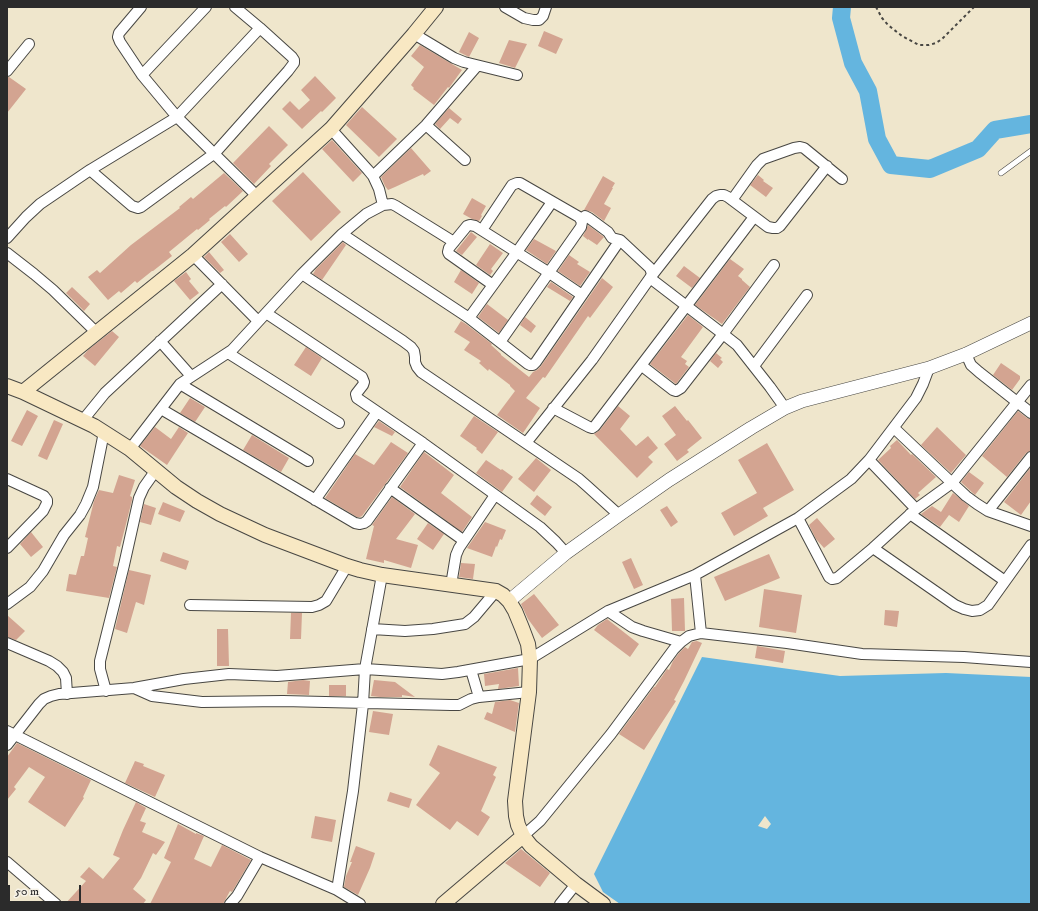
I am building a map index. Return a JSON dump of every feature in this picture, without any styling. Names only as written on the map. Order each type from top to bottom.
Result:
[{"type":"main road","points":[[24,392],[193,255],[331,130],[436,7]]},
{"type":"main road","points":[[7,386],[24,392],[83,420],[104,432],[130,449],[176,487],[197,501],[220,514],[265,535],[347,566],[382,575],[496,591],[503,595],[515,611],[528,644],[530,659],[529,692],[515,801],[518,825],[523,836],[531,846],[576,884],[603,904]]},
{"type":"main road","points":[[443,904],[523,836]]},
{"type":"street","points":[[141,7],[119,33],[118,37],[120,42],[142,75],[177,117],[257,196]]},
{"type":"street","points":[[142,75],[206,7]]},
{"type":"street","points":[[90,170],[132,206],[138,208],[142,207],[215,153],[288,72],[294,63],[294,60],[235,7]]},
{"type":"street","points":[[505,7],[524,18],[539,20],[543,16],[546,7]]},
{"type":"street","points":[[7,238],[40,204],[90,170],[177,117],[260,28]]},
{"type":"street","points":[[414,34],[454,58],[464,62],[517,75]]},
{"type":"street","points":[[7,71],[29,44]]},
{"type":"street","points":[[373,176],[426,125],[478,66]]},
{"type":"street","points":[[426,125],[465,160]]},
{"type":"street","points":[[331,130],[373,176],[381,197],[388,204],[396,206],[454,242]]},
{"type":"street","points":[[732,200],[757,165],[764,159],[794,148],[804,148],[842,179]]},
{"type":"street","points":[[526,443],[592,360],[650,278],[712,199],[716,196],[724,195],[768,227],[777,228],[827,166]]},
{"type":"street","points":[[482,230],[512,185],[517,182],[579,217],[582,222],[500,342]]},
{"type":"street","points":[[130,449],[180,384],[228,353],[236,346],[302,274],[342,234],[366,214],[381,197]]},
{"type":"street","points":[[469,318],[552,202]]},
{"type":"street","points":[[585,216],[608,232],[612,238],[620,240],[650,268],[652,274],[650,278]]},
{"type":"street","points":[[553,408],[589,427],[592,428],[595,426],[754,217]]},
{"type":"street","points":[[493,285],[449,254],[448,250],[467,226],[475,226],[482,230],[582,295]]},
{"type":"street","points":[[342,234],[469,318],[530,365],[533,365],[536,362],[620,240]]},
{"type":"street","points":[[7,253],[53,290],[97,333]]},
{"type":"street","points":[[193,255],[258,321]]},
{"type":"street","points":[[642,366],[673,390],[679,390],[723,334],[774,264]]},
{"type":"street","points":[[302,274],[411,347],[414,351],[415,362],[421,372],[579,479],[619,515]]},
{"type":"street","points":[[650,278],[737,346],[785,408]]},
{"type":"street","points":[[83,420],[106,392],[222,284]]},
{"type":"street","points":[[754,366],[807,295]]},
{"type":"street","points":[[266,313],[362,377],[364,382],[356,396],[357,398],[423,443],[540,527],[566,553]]},
{"type":"street","points":[[509,601],[566,553],[669,480],[785,408],[825,394],[929,368],[966,354],[1031,323]]},
{"type":"street","points":[[160,341],[191,376]]},
{"type":"street","points":[[228,353],[339,423]]},
{"type":"street","points":[[966,354],[971,365],[978,372],[1031,413]]},
{"type":"street","points":[[7,745],[11,732],[44,699],[51,696],[134,688],[184,679],[229,674],[276,676],[366,669],[442,674],[530,659],[608,612],[695,575],[798,518],[851,478],[870,460],[916,398],[929,368]]},
{"type":"street","points":[[180,384],[308,461]]},
{"type":"street","points":[[798,518],[829,577],[832,579],[837,578],[913,512],[952,483],[1031,384]]},
{"type":"street","points":[[161,409],[315,500],[355,523],[360,524],[367,521],[423,443]]},
{"type":"street","points":[[315,500],[377,412]]},
{"type":"street","points":[[894,428],[966,496],[988,511],[1031,526]]},
{"type":"street","points":[[9,600],[30,587],[43,571],[64,535],[80,515],[93,487],[104,432]]},
{"type":"street","points":[[988,511],[1031,457]]},
{"type":"street","points":[[870,460],[913,512],[1005,580]]},
{"type":"street","points":[[106,691],[101,675],[100,661],[139,498],[144,487],[156,470]]},
{"type":"street","points":[[7,479],[44,496],[47,503],[43,512],[7,548]]},
{"type":"street","points":[[390,488],[464,540]]},
{"type":"street","points":[[451,585],[458,548],[495,496]]},
{"type":"street","points":[[873,548],[955,605],[972,611],[980,610],[988,604],[1031,545]]},
{"type":"street","points":[[190,606],[312,607],[326,601],[347,566]]},
{"type":"street","points":[[337,890],[353,791],[366,669],[382,575]]},
{"type":"street","points":[[695,575],[701,633]]},
{"type":"street","points":[[372,629],[433,629],[465,624],[474,617],[496,591]]},
{"type":"street","points":[[608,612],[632,627],[681,642]]},
{"type":"street","points":[[523,836],[540,821],[611,734],[674,649],[689,636],[701,633],[787,643],[862,654],[964,657],[1031,662]]},
{"type":"street","points":[[7,643],[57,666],[66,678],[67,694]]},
{"type":"street","points":[[471,670],[479,697]]},
{"type":"street","points":[[134,688],[152,696],[202,702],[283,701],[451,706],[459,705],[479,697],[529,692]]},
{"type":"street","points":[[11,732],[260,857],[337,890],[360,904]]},
{"type":"street","points":[[230,904],[237,896],[260,857]]},
{"type":"street","points":[[7,862],[56,904]]},
{"type":"street","points":[[560,904],[576,884]]},
{"type":"lane","points":[[1001,173],[1031,151]]},
{"type":"path","points":[[876,7],[888,25],[902,36],[919,45],[929,45],[942,39],[974,7]]},
{"type":"water","points":[[702,657],[840,676],[946,673],[1031,677],[1031,904],[620,904],[603,892],[594,874]],"holes":[[[765,816],[771,824],[767,829],[758,826]]]},
{"type":"building","points":[[544,31],[563,39],[556,54],[538,46]]},
{"type":"building","points":[[469,32],[479,38],[469,57],[459,52]]},
{"type":"building","points":[[509,40],[527,44],[515,68],[499,63]]},
{"type":"building","points":[[420,45],[462,70],[434,105],[413,89],[414,88],[411,85],[424,67],[411,56]]},
{"type":"building","points":[[315,76],[336,98],[302,129],[282,109],[290,101],[299,110],[310,100],[301,90]]},
{"type":"building","points":[[7,77],[26,89],[7,113]]},
{"type":"building","points":[[362,107],[397,139],[379,157],[346,125]]},
{"type":"building","points":[[449,108],[462,119],[458,124],[450,118],[440,129],[435,124]]},
{"type":"building","points":[[269,126],[288,145],[269,164],[271,166],[254,184],[233,163]]},
{"type":"building","points":[[332,140],[362,173],[353,182],[322,149]]},
{"type":"building","points":[[411,148],[431,171],[424,176],[423,174],[388,190],[381,177]]},
{"type":"building","points":[[303,172],[341,212],[311,241],[272,201]]},
{"type":"building","points":[[224,173],[243,191],[226,207],[225,206],[198,230],[197,229],[169,252],[172,256],[137,283],[135,281],[121,293],[119,291],[108,300],[88,277],[97,270],[100,273],[131,245],[180,208],[179,207],[191,197],[193,199]]},
{"type":"building","points":[[758,175],[764,180],[763,181],[773,188],[766,197],[750,185]]},
{"type":"building","points":[[603,176],[615,183],[604,204],[611,208],[604,221],[592,212],[584,210]]},
{"type":"building","points":[[472,198],[486,206],[479,221],[463,214]]},
{"type":"building","points":[[588,225],[604,237],[597,245],[583,236]]},
{"type":"building","points":[[471,232],[477,237],[462,255],[456,251]]},
{"type":"building","points":[[230,234],[248,254],[239,262],[221,242]]},
{"type":"building","points":[[534,239],[556,251],[547,264],[526,250]]},
{"type":"building","points":[[343,242],[346,245],[322,280],[313,274],[316,269]]},
{"type":"building","points":[[490,244],[503,253],[491,269],[493,271],[490,275],[476,265]]},
{"type":"building","points":[[209,252],[224,270],[220,273],[204,257]]},
{"type":"building","points":[[569,255],[579,262],[577,264],[590,272],[580,286],[558,271]]},
{"type":"building","points":[[730,259],[744,269],[738,276],[750,287],[722,324],[695,305]]},
{"type":"building","points":[[684,266],[700,278],[692,288],[676,276]]},
{"type":"building","points":[[461,270],[479,283],[472,294],[454,282]]},
{"type":"building","points":[[186,272],[191,279],[189,281],[199,293],[190,300],[174,281]]},
{"type":"building","points":[[602,278],[613,287],[590,318],[588,316],[545,378],[543,377],[526,398],[540,408],[523,433],[497,415],[515,391],[510,385],[489,369],[488,371],[479,363],[481,361],[464,350],[470,342],[454,332],[461,321],[466,324],[492,344],[491,345],[501,355],[529,377],[541,366]]},
{"type":"building","points":[[551,282],[573,297],[570,301],[547,287]]},
{"type":"building","points":[[72,287],[90,304],[84,311],[66,293]]},
{"type":"building","points":[[487,304],[508,320],[499,333],[478,317]]},
{"type":"building","points":[[688,315],[703,327],[681,357],[687,361],[685,364],[689,367],[676,384],[650,364]]},
{"type":"building","points":[[525,317],[536,326],[531,333],[520,325]]},
{"type":"building","points":[[112,331],[119,337],[95,366],[83,356],[88,350]]},
{"type":"building","points":[[306,347],[322,358],[311,376],[294,365]]},
{"type":"building","points":[[716,353],[722,358],[720,359],[723,362],[718,368],[710,361]]},
{"type":"building","points":[[1001,363],[1020,376],[1020,379],[1012,390],[993,375]]},
{"type":"building","points":[[190,398],[205,407],[195,422],[180,413]]},
{"type":"building","points":[[618,406],[630,416],[620,429],[636,446],[648,436],[658,448],[648,457],[653,462],[637,478],[594,434],[600,430]]},
{"type":"building","points":[[675,406],[702,438],[687,450],[689,452],[677,461],[664,444],[676,435],[662,416]]},
{"type":"building","points":[[27,410],[38,416],[22,446],[11,441]]},
{"type":"building","points":[[1018,411],[1027,418],[1031,419],[1031,451],[1026,453],[1007,477],[982,456]]},
{"type":"building","points":[[474,416],[498,432],[482,454],[476,449],[477,448],[460,436]]},
{"type":"building","points":[[54,420],[63,424],[47,460],[38,456]]},
{"type":"building","points":[[379,421],[395,432],[392,436],[374,427]]},
{"type":"building","points":[[155,427],[171,439],[179,427],[188,433],[167,465],[140,446]]},
{"type":"building","points":[[937,427],[966,455],[951,473],[921,445]]},
{"type":"building","points":[[252,435],[289,458],[281,472],[243,450]]},
{"type":"building","points":[[897,440],[911,455],[912,454],[936,477],[918,493],[920,495],[915,499],[878,460]]},
{"type":"building","points":[[391,442],[408,453],[362,516],[357,517],[325,498],[355,454],[374,465]]},
{"type":"building","points":[[767,443],[794,490],[763,508],[768,516],[734,536],[721,513],[757,493],[738,460]]},
{"type":"building","points":[[424,452],[454,475],[441,493],[472,517],[462,532],[400,487]]},
{"type":"building","points":[[536,458],[551,470],[534,492],[518,479]]},
{"type":"building","points":[[486,460],[513,477],[502,492],[476,473]]},
{"type":"building","points":[[1031,467],[1031,501],[1021,515],[1004,502]]},
{"type":"building","points":[[969,472],[984,483],[975,495],[961,482]]},
{"type":"building","points":[[119,475],[135,480],[130,496],[132,497],[132,500],[120,547],[117,546],[113,566],[117,567],[109,598],[66,591],[69,574],[76,575],[81,556],[84,556],[88,538],[85,537],[94,501],[99,490],[113,493]]},
{"type":"building","points":[[953,493],[969,506],[959,522],[949,515],[940,527],[921,514],[932,506],[941,512]]},
{"type":"building","points":[[537,495],[552,507],[545,516],[530,504]]},
{"type":"building","points":[[392,497],[415,514],[396,539],[418,545],[411,568],[384,560],[384,563],[366,559],[374,526],[372,525]]},
{"type":"building","points":[[163,502],[185,511],[180,522],[158,514]]},
{"type":"building","points":[[144,504],[156,508],[151,525],[140,522]]},
{"type":"building","points":[[667,506],[678,522],[671,527],[660,510]]},
{"type":"building","points":[[817,518],[835,539],[824,548],[816,539],[809,525]]},
{"type":"building","points":[[485,522],[506,530],[502,540],[500,539],[497,547],[496,546],[492,557],[467,548]]},
{"type":"building","points":[[428,523],[444,534],[433,550],[417,539]]},
{"type":"building","points":[[31,532],[43,547],[31,557],[20,544]]},
{"type":"building","points":[[163,552],[189,561],[186,570],[160,561]]},
{"type":"building","points":[[769,554],[780,578],[725,601],[714,577]]},
{"type":"building","points":[[631,558],[643,585],[634,589],[622,562]]},
{"type":"building","points":[[461,563],[475,564],[473,579],[459,577]]},
{"type":"building","points":[[129,570],[151,575],[144,605],[136,602],[127,633],[115,629]]},
{"type":"building","points":[[764,589],[802,595],[796,633],[759,627]]},
{"type":"building","points":[[534,594],[559,625],[542,638],[528,619],[521,604]]},
{"type":"building","points":[[684,598],[685,631],[672,631],[671,599]]},
{"type":"building","points":[[885,610],[899,611],[897,627],[884,625]]},
{"type":"building","points":[[291,613],[302,613],[301,639],[290,639]]},
{"type":"building","points":[[7,615],[25,631],[16,640],[7,637]]},
{"type":"building","points":[[607,619],[639,644],[630,657],[594,630],[598,625]]},
{"type":"building","points":[[217,629],[228,629],[229,666],[217,666]]},
{"type":"building","points":[[697,641],[702,643],[674,700],[676,701],[644,750],[619,734],[667,669],[669,670],[679,653],[685,647],[688,649],[692,642]]},
{"type":"building","points":[[757,646],[785,651],[783,663],[755,658]]},
{"type":"building","points":[[518,668],[519,686],[498,689],[499,684],[485,686],[484,674]]},
{"type":"building","points":[[303,680],[310,681],[309,695],[287,694],[288,682]]},
{"type":"building","points":[[374,680],[395,682],[415,697],[402,695],[402,697],[371,696]]},
{"type":"building","points":[[329,685],[346,685],[346,696],[329,696]]},
{"type":"building","points":[[510,700],[519,703],[515,732],[484,719],[487,712],[492,714],[495,702]]},
{"type":"building","points":[[373,711],[393,714],[389,735],[369,732]]},
{"type":"building","points":[[17,743],[91,780],[83,797],[84,798],[65,827],[28,802],[45,777],[29,767],[14,787],[16,789],[7,800],[7,757]]},
{"type":"building","points":[[438,745],[497,767],[493,775],[496,777],[481,811],[490,817],[478,836],[457,821],[450,830],[416,805],[440,773],[429,765]]},
{"type":"building","points":[[135,761],[165,775],[155,797],[125,783]]},
{"type":"building","points":[[390,792],[412,799],[409,808],[387,801]]},
{"type":"building","points":[[136,802],[146,808],[140,821],[146,823],[142,832],[165,842],[156,855],[153,853],[141,878],[133,889],[146,900],[143,904],[65,904],[86,881],[80,877],[89,867],[103,879],[120,858],[113,855]]},
{"type":"building","points":[[315,816],[336,820],[332,842],[311,838]]},
{"type":"building","points":[[178,824],[196,834],[204,836],[194,859],[211,867],[222,845],[251,860],[223,904],[150,904],[171,862],[164,858]]},
{"type":"building","points":[[356,846],[375,853],[358,895],[344,887],[346,876],[352,862],[350,862]]},
{"type":"building","points":[[521,849],[550,873],[540,887],[505,863]]},
{"type":"waterway","points":[[842,7],[841,18],[853,63],[868,91],[877,139],[891,165],[930,169],[978,149],[995,130],[1031,124]]}]
